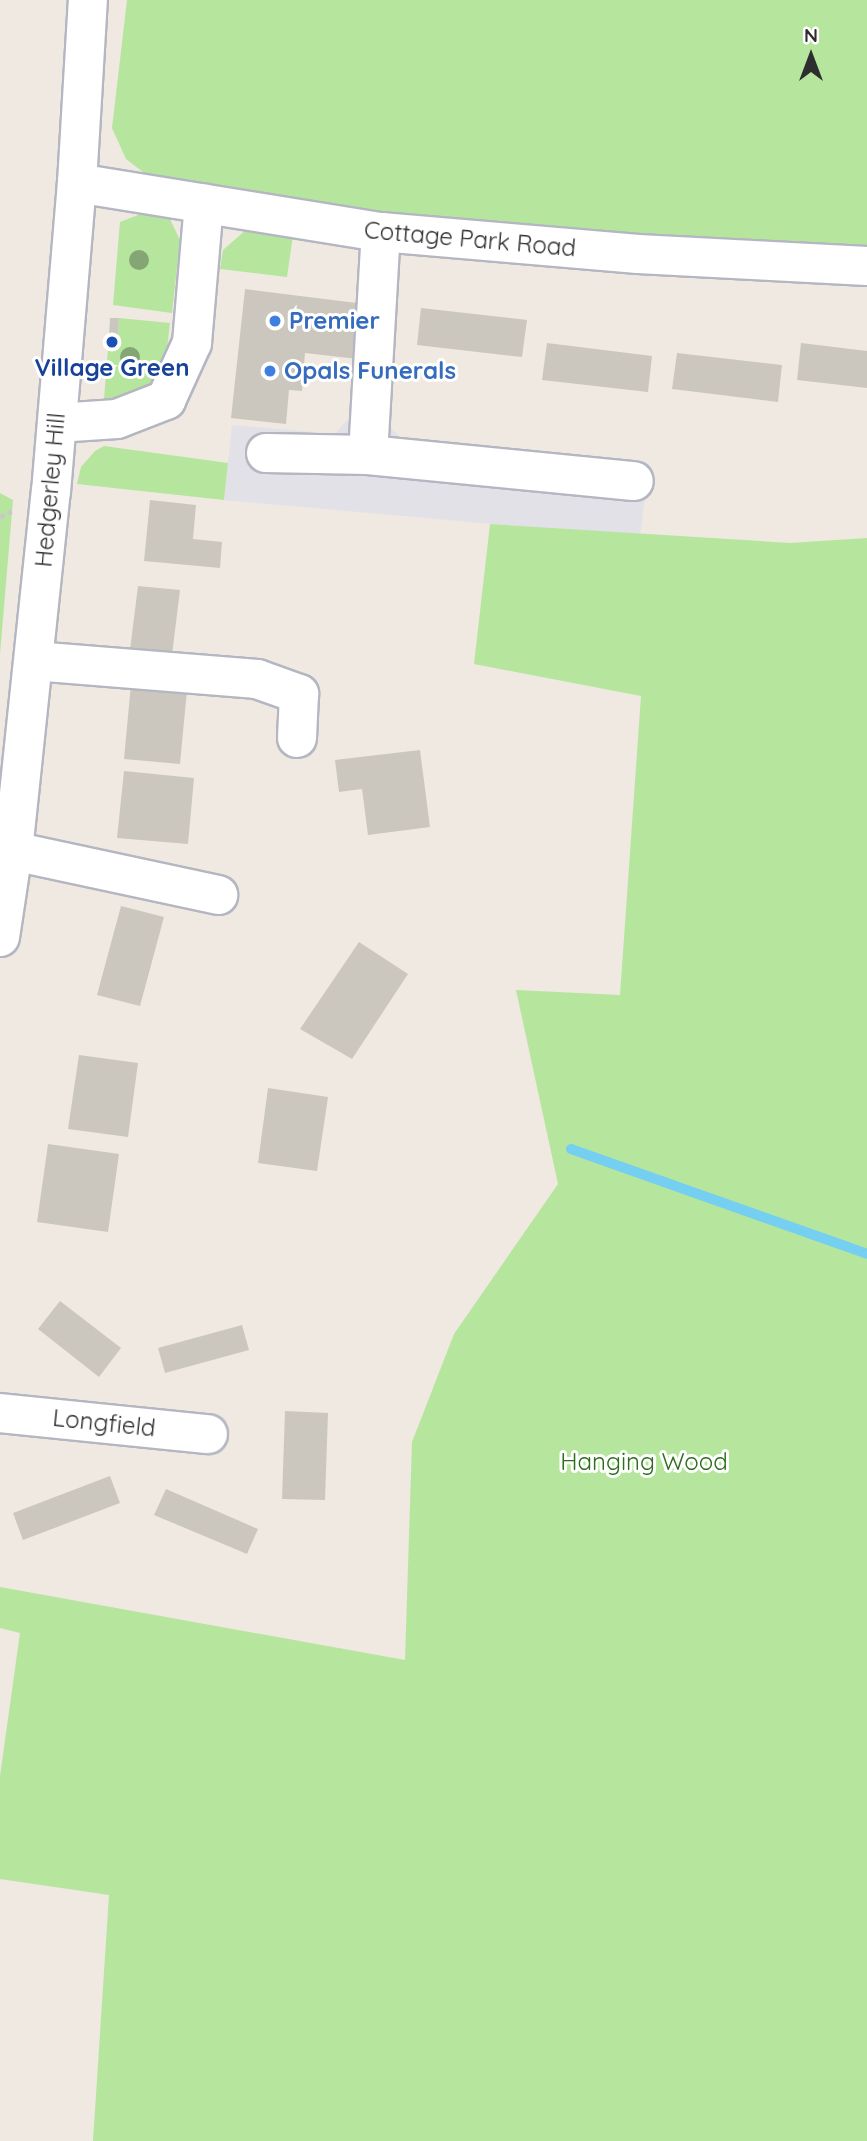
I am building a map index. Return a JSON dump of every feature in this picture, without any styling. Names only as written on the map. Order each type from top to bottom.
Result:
[{"type":"street","name":"Hedgerley Hill","points":[[0,937],[13,851],[57,423],[77,183],[88,0]]},
{"type":"street","name":"Cottage Park Road","points":[[77,183],[381,232],[638,254],[867,266]]},
{"type":"street","points":[[57,423],[117,419],[166,400],[192,343],[204,204]]},
{"type":"street","points":[[368,455],[381,232]]},
{"type":"street","points":[[267,453],[368,455],[634,481]]},
{"type":"street","points":[[34,661],[257,679],[299,694],[297,738]]},
{"type":"street","points":[[13,851],[218,895]]},
{"type":"street","name":"Longfield","points":[[0,1413],[208,1434]]},
{"type":"path","points":[[0,517],[7,514]]},
{"type":"shaded area","points":[[368,270],[399,273],[383,420],[406,443],[649,464],[640,537],[224,500],[232,425],[335,434],[356,410]]},
{"type":"green space","points":[[127,0],[867,0],[867,254],[572,239],[152,179],[126,159],[112,128]]},
{"type":"green space","points":[[146,212],[168,215],[180,240],[172,313],[113,305],[120,222]]},
{"type":"green space","points":[[247,229],[293,235],[287,277],[220,269],[223,250]]},
{"type":"green space","points":[[119,318],[170,323],[166,358],[152,381],[138,392],[115,400],[104,399],[109,336],[118,336]]},
{"type":"green space","points":[[104,446],[228,463],[224,500],[77,484],[81,467],[95,451]]},
{"type":"green space","points":[[0,493],[13,500],[0,654]]},
{"type":"green space","name":"Hanging Wood","points":[[490,524],[790,543],[867,538],[867,2141],[93,2141],[109,1895],[0,1879],[0,1776],[20,1633],[0,1628],[0,1587],[405,1660],[412,1442],[454,1334],[558,1184],[516,990],[620,995],[641,696],[474,664]]},
{"type":"building","points":[[245,289],[365,304],[358,359],[305,353],[302,391],[289,390],[286,424],[231,418]]},
{"type":"building","points":[[421,308],[527,320],[522,357],[417,345]]},
{"type":"building","points":[[110,318],[119,318],[118,336],[109,336]]},
{"type":"building","points":[[547,343],[652,356],[648,392],[542,380]]},
{"type":"building","points":[[801,343],[867,351],[867,388],[797,380]]},
{"type":"building","points":[[677,353],[782,365],[778,402],[672,389]]},
{"type":"building","points":[[150,500],[196,505],[193,539],[222,542],[220,568],[144,561]]},
{"type":"building","points":[[138,586],[180,590],[171,663],[129,658]]},
{"type":"building","points":[[131,684],[187,690],[180,764],[124,759]]},
{"type":"building","points":[[420,750],[430,827],[368,835],[362,789],[339,792],[335,760]]},
{"type":"building","points":[[124,771],[194,778],[188,844],[117,838]]},
{"type":"building","points":[[121,906],[164,917],[140,1006],[97,995]]},
{"type":"building","points":[[359,942],[408,974],[352,1059],[300,1029]]},
{"type":"building","points":[[79,1055],[138,1063],[128,1137],[68,1129]]},
{"type":"building","points":[[268,1088],[328,1097],[317,1171],[258,1163]]},
{"type":"building","points":[[48,1144],[119,1154],[108,1232],[37,1222]]},
{"type":"building","points":[[60,1301],[121,1348],[99,1377],[38,1329]]},
{"type":"building","points":[[242,1325],[249,1350],[165,1373],[158,1348]]},
{"type":"building","points":[[285,1411],[328,1413],[325,1500],[282,1499]]},
{"type":"building","points":[[110,1476],[120,1503],[23,1540],[13,1513]]},
{"type":"building","points":[[166,1489],[258,1529],[247,1554],[154,1515]]},
{"type":"waterway","points":[[571,1149],[867,1254]]},
{"type":"place","name":"Premier","points":[[275,321]]},
{"type":"place","name":"Village Green","points":[[112,342]]},
{"type":"place","name":"Opals Funerals","points":[[270,371]]}]
